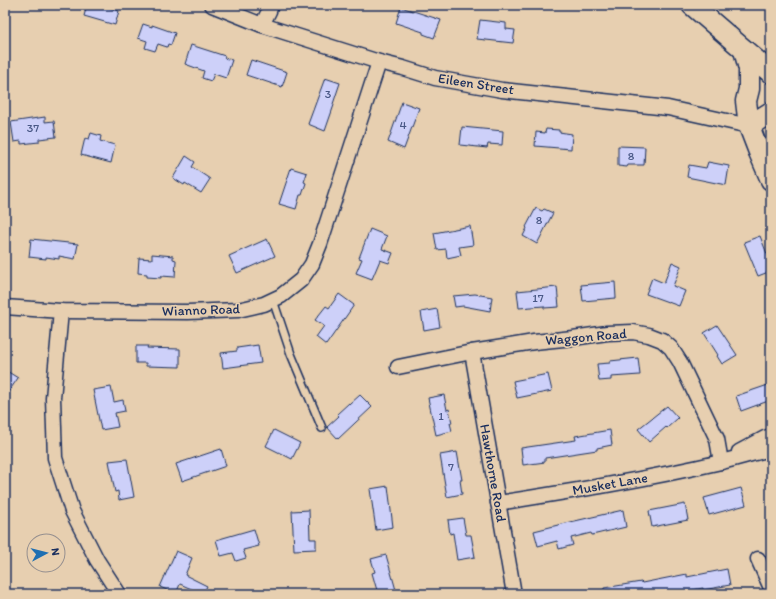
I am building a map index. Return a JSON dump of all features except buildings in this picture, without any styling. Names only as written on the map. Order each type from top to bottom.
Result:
[{"type":"main road","points":[[692,5],[771,73]]},
{"type":"main road","points":[[744,50],[749,69],[749,89],[746,101],[749,126],[771,180]]},
{"type":"main road","points":[[749,126],[771,112]]},
{"type":"street","name":"Eileen Street","points":[[212,5],[262,25],[435,78],[493,88],[668,108],[749,126]]},
{"type":"street","points":[[262,25],[272,5]]},
{"type":"street","name":"Wianno Road","points":[[5,307],[61,311],[188,312],[238,310],[264,304],[281,296],[301,280],[312,264],[320,244],[379,62]]},
{"type":"street","points":[[61,311],[53,398],[55,458],[72,512],[84,532],[97,560],[119,594]]},
{"type":"street","name":"Waggon Road","points":[[398,367],[472,352],[607,332],[633,332],[649,335],[662,340],[671,348],[680,362],[718,439],[721,462]]},
{"type":"street","name":"Hawthorne Road","points":[[472,352],[514,594]]},
{"type":"street","name":"Musket Lane","points":[[721,462],[771,436]]},
{"type":"street","name":"Musket Lane","points":[[498,503],[610,484],[721,462],[771,449]]},
{"type":"street","points":[[758,559],[771,588]]},
{"type":"lane","points":[[273,300],[291,354],[322,428]]}]
